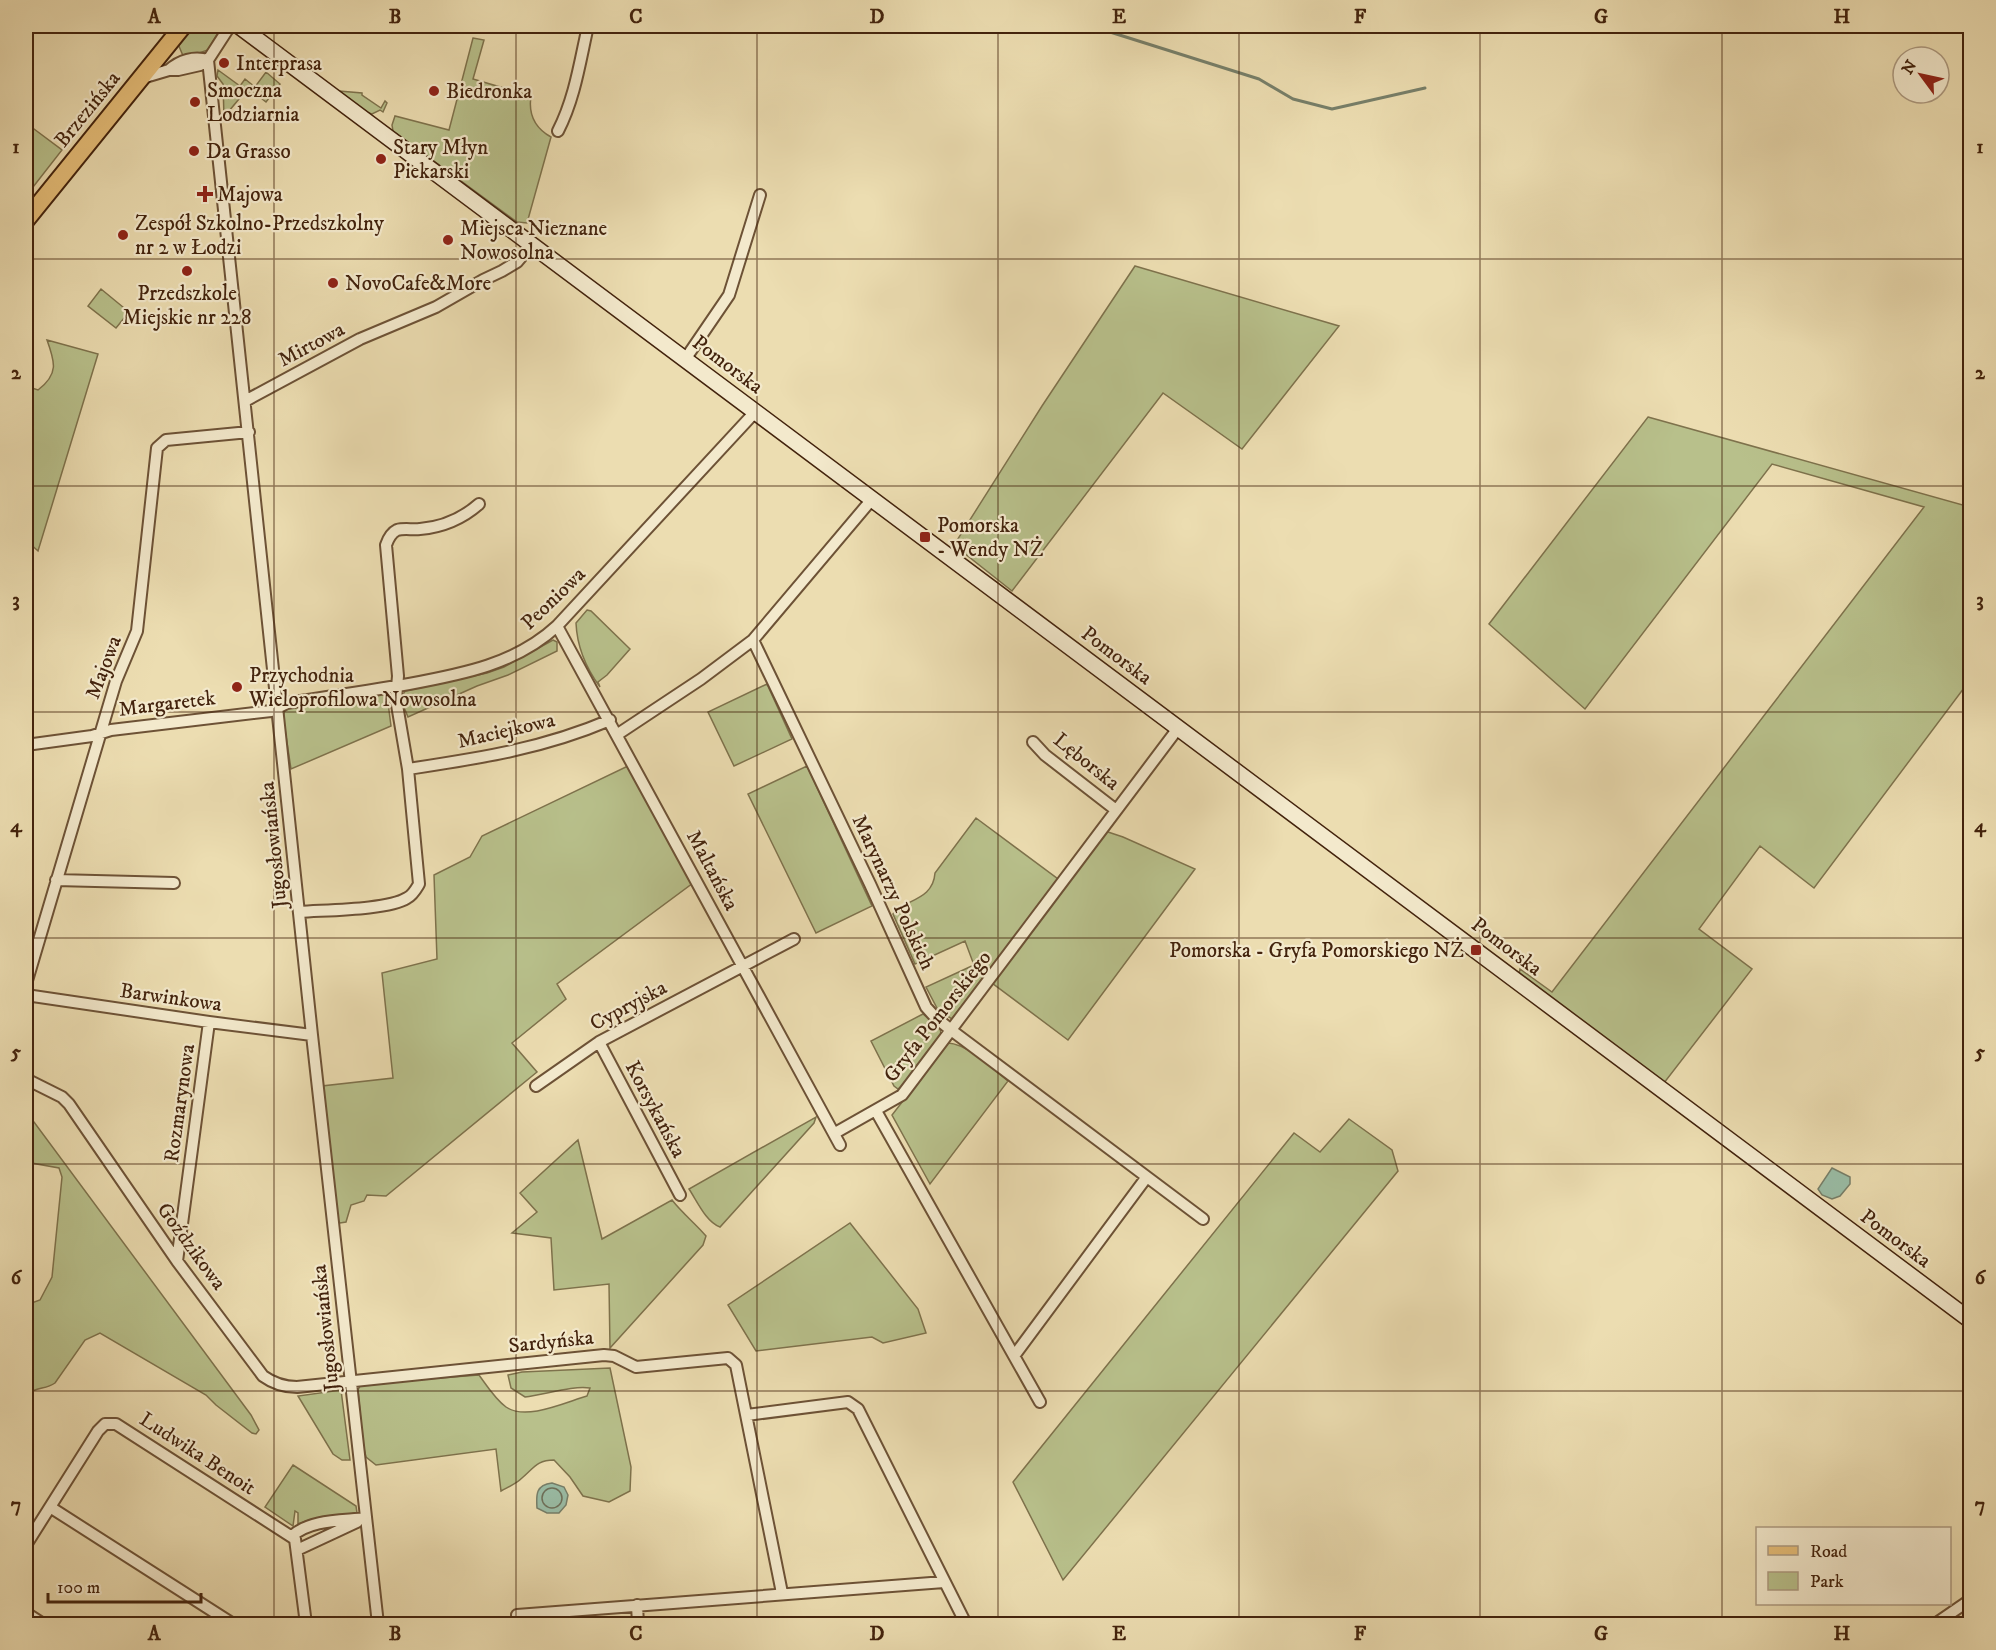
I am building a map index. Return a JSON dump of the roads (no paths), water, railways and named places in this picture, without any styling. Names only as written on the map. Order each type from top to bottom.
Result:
[{"type":"main road","name":"Brzezińska","points":[[26,220],[140,79],[178,28]]},
{"type":"street","points":[[140,79],[169,70],[177,63],[194,58],[208,60],[230,26]]},
{"type":"street","name":"Pomorska","points":[[238,26],[686,358],[1971,1320]]},
{"type":"street","points":[[558,131],[565,117],[575,82],[588,26]]},
{"type":"street","name":"Jugosłowiańska","points":[[208,60],[312,1035],[378,1624]]},
{"type":"street","points":[[686,358],[730,293],[760,195]]},
{"type":"street","name":"Mirtowa","points":[[245,401],[360,339],[436,307],[517,262],[532,244]]},
{"type":"street","name":"Peoniowa","points":[[278,708],[286,703],[397,686],[472,671],[529,648],[557,626],[756,411]]},
{"type":"street","name":"Majowa","points":[[26,984],[120,669],[137,630],[156,448],[166,440],[249,432]]},
{"type":"street","points":[[618,734],[701,679],[753,640],[873,498]]},
{"type":"street","points":[[300,912],[394,903],[407,898],[419,884],[408,769],[396,699],[398,676],[387,545],[395,531],[450,524],[479,504]]},
{"type":"street","name":"Maltańska","points":[[557,626],[618,734],[840,1145]]},
{"type":"street","name":"Marynarzy Polskich","points":[[753,640],[926,1007],[951,1030],[1203,1219]]},
{"type":"street","name":"Margaretek","points":[[26,745],[92,736],[111,730],[271,711],[278,708]]},
{"type":"street","name":"Maciejkowa","points":[[408,769],[516,751],[557,740],[610,720]]},
{"type":"street","name":"Gryfa Pomorskiego","points":[[876,1111],[902,1095],[1179,727]]},
{"type":"street","name":"Lęborska","points":[[1033,742],[1045,755],[1116,810]]},
{"type":"street","points":[[56,880],[174,883]]},
{"type":"street","name":"Cypryjska","points":[[536,1086],[599,1042],[794,939]]},
{"type":"street","name":"Barwinkowa","points":[[26,995],[209,1023],[312,1035]]},
{"type":"street","name":"Rozmarynowa","points":[[177,1261],[209,1023]]},
{"type":"street","name":"Korsykańska","points":[[599,1042],[680,1194]]},
{"type":"street","name":"Goździkowa","points":[[26,1079],[56,1094],[69,1104],[177,1261],[266,1378],[288,1387],[350,1381]]},
{"type":"street","points":[[835,1133],[876,1111],[1040,1402]]},
{"type":"street","points":[[1014,1356],[1146,1178]]},
{"type":"street","name":"Sardyńska","points":[[350,1381],[604,1355],[614,1356],[636,1367],[728,1358],[736,1365],[782,1593]]},
{"type":"street","points":[[747,1415],[848,1402],[858,1409],[966,1624]]},
{"type":"street","name":"Ludwika Benoit","points":[[26,1545],[98,1431],[105,1424],[111,1423],[292,1536]]},
{"type":"street","points":[[50,1507],[233,1624]]},
{"type":"street","points":[[306,1624],[297,1550],[295,1539],[292,1536],[302,1528],[312,1525],[366,1518]]},
{"type":"street","points":[[297,1550],[366,1518]]},
{"type":"street","points":[[517,1615],[944,1582]]},
{"type":"street","points":[[1935,1624],[1971,1600]]},
{"type":"street","points":[[637,1605],[639,1624]]},
{"type":"street","points":[[26,1613],[43,1624]]},
{"type":"water","points":[[1832,1168],[1850,1177],[1850,1184],[1840,1196],[1832,1199],[1822,1195],[1818,1189]]},
{"type":"water","points":[[552,1483],[564,1487],[568,1495],[566,1505],[559,1513],[547,1513],[537,1508],[538,1491],[543,1486]]},
{"type":"waterway","points":[[1091,26],[1259,79],[1293,99],[1332,109],[1425,88]]},
{"type":"place","name":"Interprasa","points":[[224,63]]},
{"type":"place","name":"Biedronka","points":[[434,91]]},
{"type":"place","name":"Smoczna Lodziarnia","points":[[195,102]]},
{"type":"place","name":"Da Grasso","points":[[194,151]]},
{"type":"place","name":"Stary Młyn Piekarski","points":[[381,159]]},
{"type":"place","name":"Majowa","points":[[205,194]]},
{"type":"place","name":"Zespół Szkolno-Przedszkolny nr 2 w Łodzi","points":[[123,235]]},
{"type":"place","name":"Miejsca Nieznane Nowosolna","points":[[448,240]]},
{"type":"place","name":"Przedszkole Miejskie nr 228","points":[[187,271]]},
{"type":"place","name":"NovoCafe&More","points":[[333,283]]},
{"type":"place","name":"Pomorska - Wendy NŻ","points":[[925,537]]},
{"type":"place","name":"Przychodnia Wieloprofilowa Nowosolna","points":[[237,687]]},
{"type":"place","name":"Pomorska - Gryfa Pomorskiego NŻ","points":[[1476,950]]}]
